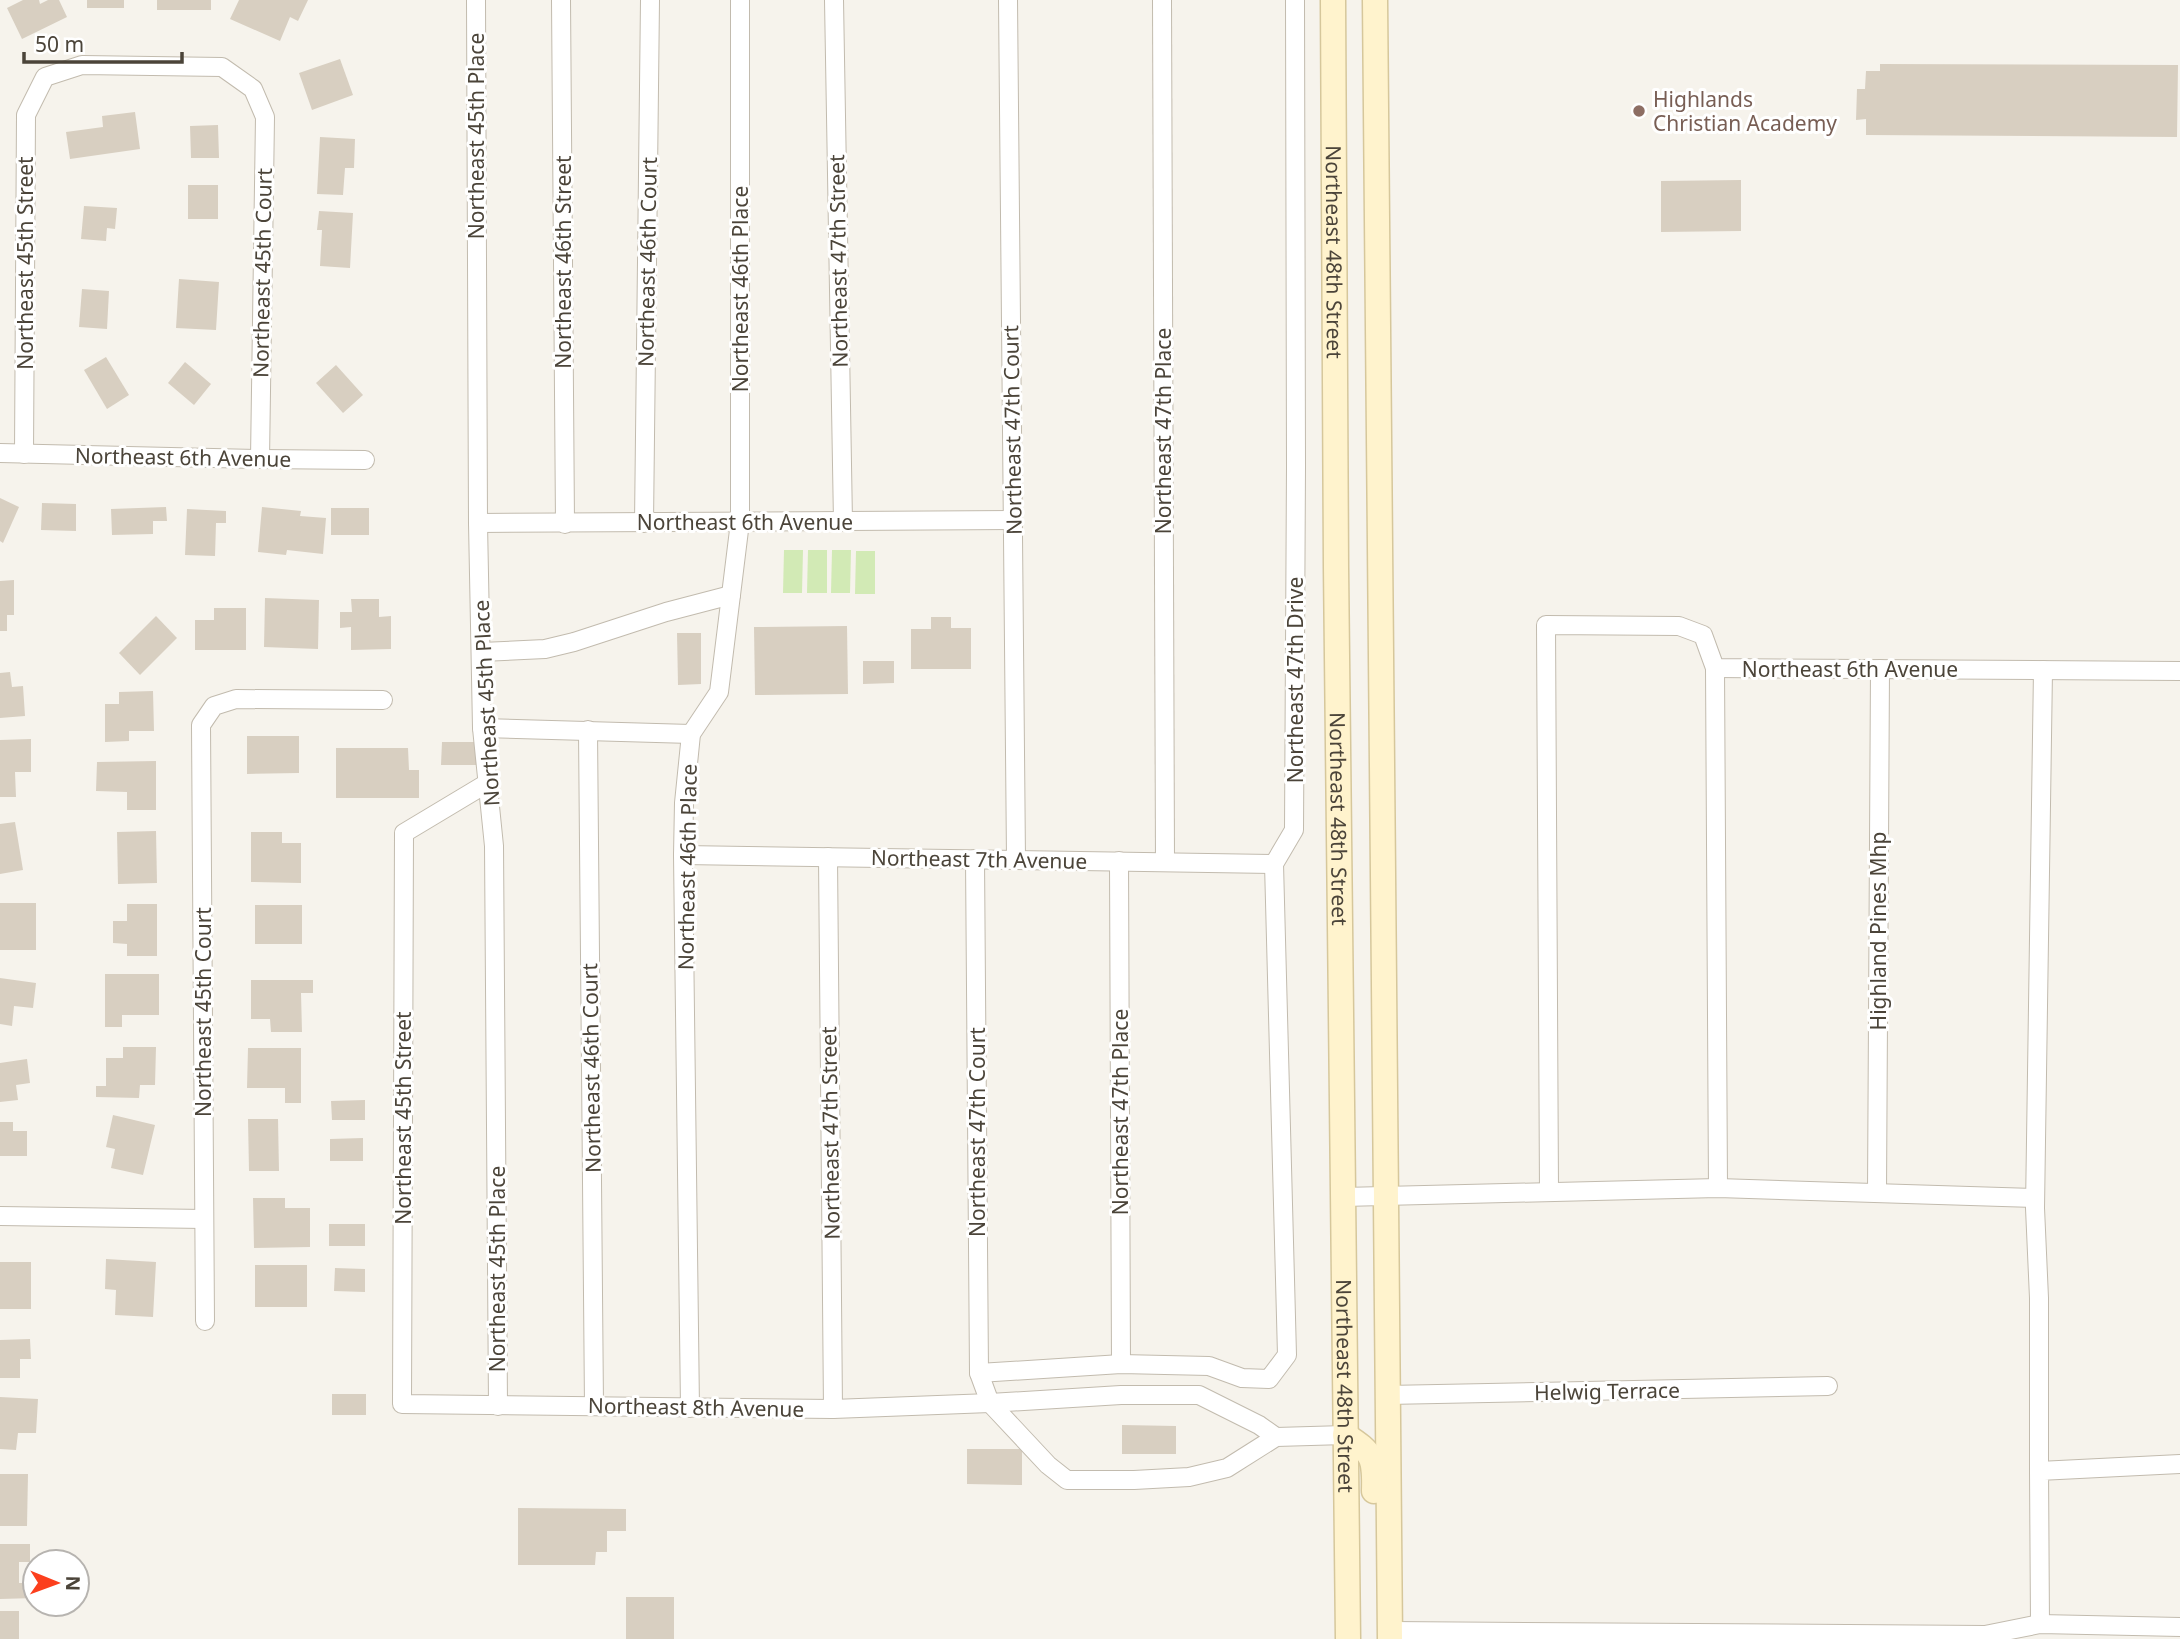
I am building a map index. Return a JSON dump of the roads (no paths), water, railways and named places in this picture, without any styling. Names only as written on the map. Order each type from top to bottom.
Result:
[{"type":"main road","name":"Northeast 48th Street","points":[[1332,0],[1348,1639]]},
{"type":"main road","name":"Northeast 48th Street","points":[[1375,0],[1386,1195],[1386,1636]]},
{"type":"main road","points":[[1345,1435],[1366,1448],[1374,1467],[1373,1516],[1386,1636]]},
{"type":"street","name":"Northeast 45th Place","points":[[476,0],[478,523],[482,728],[494,846],[498,1406]]},
{"type":"street","name":"Northeast 46th Street","points":[[561,0],[565,524]]},
{"type":"street","name":"Northeast 46th Court","points":[[644,523],[650,0]]},
{"type":"street","name":"Northeast 46th Place","points":[[690,1408],[684,803],[691,734],[719,692],[740,522],[740,0]]},
{"type":"street","name":"Northeast 47th Street","points":[[834,0],[843,522]]},
{"type":"street","name":"Northeast 47th Court","points":[[1008,0],[1016,859]]},
{"type":"street","name":"Northeast 47th Place","points":[[1162,0],[1166,862]]},
{"type":"street","name":"Northeast 47th Drive","points":[[1275,864],[1294,830],[1296,0]]},
{"type":"street","name":"Northeast 45th Street","points":[[24,454],[26,116],[45,77],[82,65],[222,67],[253,89]]},
{"type":"street","name":"Northeast 45th Court","points":[[253,89],[265,117],[260,459]]},
{"type":"street","name":"Northeast 6th Avenue","points":[[0,453],[365,460]]},
{"type":"street","name":"Northeast 6th Avenue","points":[[478,523],[1013,520]]},
{"type":"street","points":[[481,652],[545,649],[655,615],[731,596]]},
{"type":"street","name":"Northeast 6th Avenue","points":[[1549,1191],[1546,625],[1679,626],[1703,635],[1715,668],[2180,671]]},
{"type":"street","points":[[1715,668],[1718,1188]]},
{"type":"street","name":"Highland Pines Mhp","points":[[1877,1193],[1880,669]]},
{"type":"street","points":[[2040,1624],[2039,1298],[2035,1198],[2043,670]]},
{"type":"street","name":"Northeast 45th Court","points":[[205,1321],[201,725],[214,706],[236,699],[383,700]]},
{"type":"street","points":[[482,728],[691,734]]},
{"type":"street","name":"Northeast 46th Court","points":[[587,730],[594,1406]]},
{"type":"street","name":"Northeast 45th Street","points":[[402,1404],[404,833],[489,782]]},
{"type":"street","name":"Northeast 7th Avenue","points":[[683,855],[1275,864]]},
{"type":"street","name":"Northeast 47th Street","points":[[828,857],[833,1409]]},
{"type":"street","name":"Northeast 47th Court","points":[[975,859],[979,1373],[989,1403]]},
{"type":"street","name":"Northeast 47th Place","points":[[1119,861],[1121,1364]]},
{"type":"street","points":[[979,1373],[1121,1364],[1209,1366],[1242,1378],[1269,1379],[1287,1354],[1275,864]]},
{"type":"street","points":[[1343,1198],[1718,1188],[2035,1198]]},
{"type":"street","points":[[0,1216],[204,1219]]},
{"type":"street","name":"Helwig Terrace","points":[[1387,1395],[1828,1386]]},
{"type":"street","name":"Northeast 8th Avenue","points":[[402,1404],[833,1409],[1121,1395],[1199,1395],[1259,1425],[1276,1437]]},
{"type":"street","points":[[989,1403],[1048,1465],[1067,1480],[1189,1477],[1227,1468],[1276,1437],[1345,1435]]},
{"type":"street","points":[[2039,1471],[2180,1464]]},
{"type":"street","points":[[1386,1636],[1986,1637],[2040,1624],[2180,1628]]},
{"type":"place","name":"Highlands Christian Academy","points":[[1639,111]]}]
